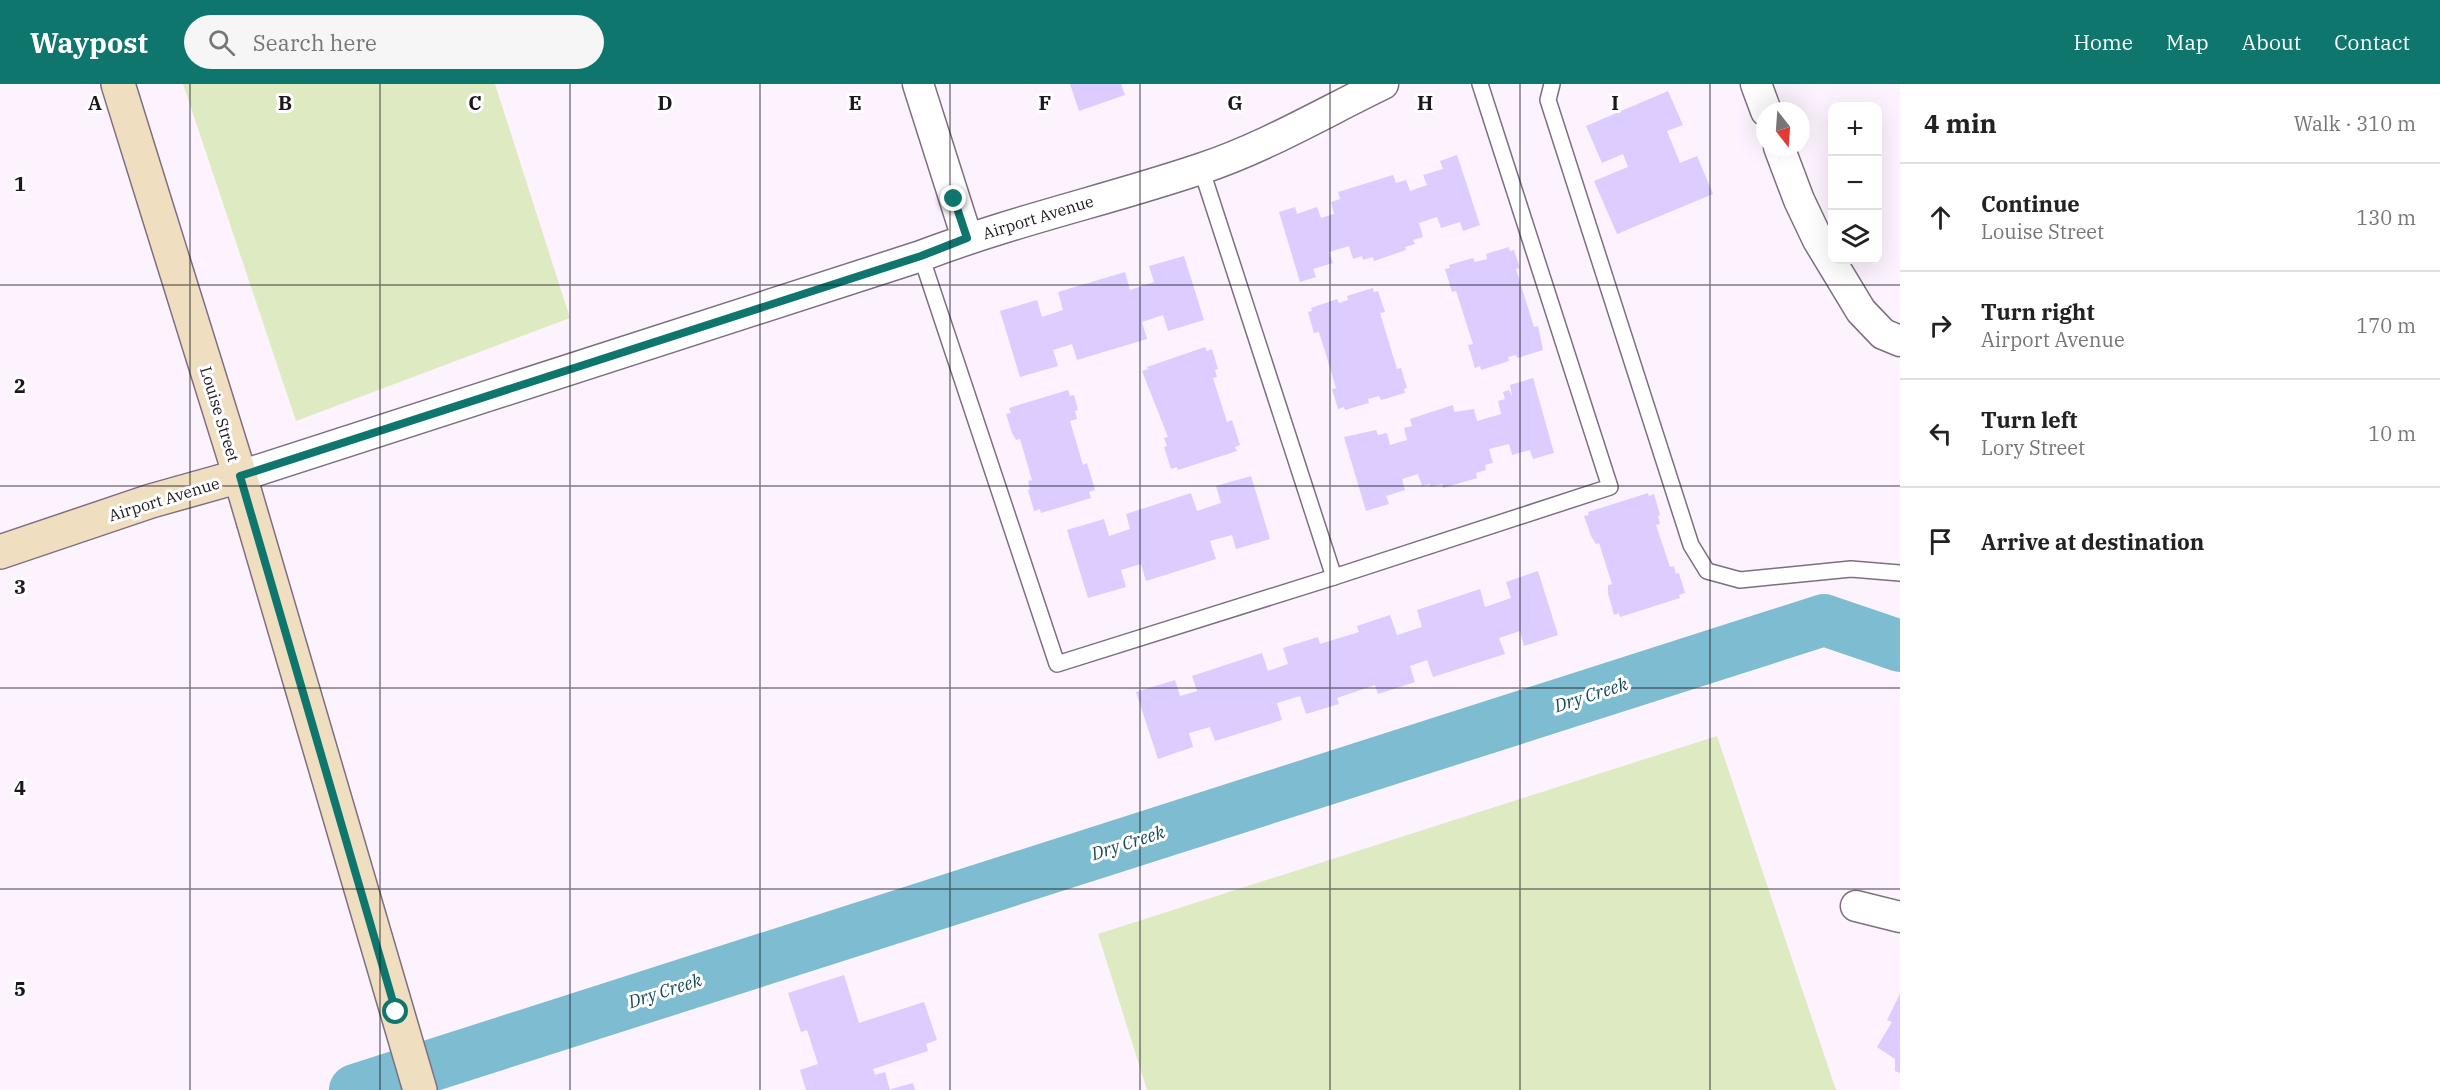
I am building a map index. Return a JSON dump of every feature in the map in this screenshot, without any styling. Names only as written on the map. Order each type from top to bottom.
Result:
[{"type":"street","name":"Louise Street","points":[[118,84],[240,476],[420,1090]]},
{"type":"street","points":[[918,84],[967,238]]},
{"type":"street","name":"Airport Avenue","points":[[0,552],[151,501],[240,476],[921,256],[967,238],[1202,168],[1250,149],[1383,84]]},
{"type":"street","points":[[1756,84],[1763,102]]},
{"type":"street","points":[[1782,156],[1799,200],[1818,240],[1861,311],[1883,334],[1900,341]]},
{"type":"street","points":[[1856,906],[1900,916]]},
{"type":"lane","points":[[921,256],[1057,664],[1610,487],[1480,84]]},
{"type":"lane","points":[[1552,84],[1548,100],[1691,545],[1707,571],[1740,580],[1851,568],[1900,573]]},
{"type":"lane","points":[[1202,168],[1334,577]]},
{"type":"green space","points":[[183,84],[495,84],[570,318],[296,421]]},
{"type":"green space","points":[[1717,736],[1836,1090],[1147,1090],[1098,934]]},
{"type":"building","points":[[1070,84],[1121,84],[1125,95],[1079,111]]},
{"type":"building","points":[[1668,91],[1683,125],[1667,131],[1680,163],[1697,156],[1713,194],[1617,234],[1594,181],[1628,167],[1623,154],[1602,163],[1586,126]]},
{"type":"building","points":[[1457,155],[1480,225],[1463,231],[1460,222],[1441,228],[1437,217],[1419,223],[1423,237],[1413,240],[1415,244],[1405,247],[1406,250],[1374,261],[1373,257],[1363,260],[1362,256],[1353,259],[1349,246],[1329,252],[1333,263],[1313,269],[1316,277],[1300,282],[1279,212],[1295,207],[1297,214],[1317,207],[1321,218],[1334,214],[1331,202],[1340,199],[1338,192],[1393,175],[1396,183],[1406,180],[1410,191],[1427,185],[1423,175],[1443,169],[1440,161]]},
{"type":"building","points":[[1509,247],[1510,251],[1514,250],[1520,268],[1516,269],[1534,327],[1538,326],[1543,350],[1517,358],[1516,355],[1508,357],[1509,361],[1481,370],[1480,366],[1475,368],[1468,345],[1473,344],[1456,291],[1452,292],[1445,269],[1450,268],[1449,265],[1473,258],[1475,262],[1487,259],[1486,254]]},
{"type":"building","points":[[1184,256],[1204,320],[1168,331],[1163,315],[1142,322],[1147,339],[1077,360],[1072,344],[1053,350],[1058,366],[1020,377],[1000,311],[1037,300],[1042,317],[1063,310],[1058,292],[1125,272],[1130,290],[1154,282],[1149,266]]},
{"type":"building","points":[[1373,288],[1374,292],[1378,291],[1385,312],[1380,313],[1397,369],[1401,368],[1407,388],[1404,389],[1405,393],[1381,400],[1379,396],[1368,399],[1369,403],[1345,410],[1344,407],[1338,409],[1332,389],[1336,388],[1319,332],[1314,333],[1308,312],[1312,311],[1311,308],[1337,299],[1339,303],[1348,300],[1347,296]]},
{"type":"building","points":[[1205,347],[1207,351],[1212,349],[1218,369],[1215,370],[1217,377],[1213,378],[1227,422],[1232,420],[1240,445],[1235,447],[1237,451],[1178,470],[1177,467],[1171,469],[1164,447],[1167,446],[1164,438],[1168,437],[1142,371],[1148,369],[1147,367]]},
{"type":"building","points":[[1533,378],[1554,453],[1533,459],[1530,450],[1512,455],[1509,444],[1489,449],[1493,463],[1485,465],[1486,470],[1476,473],[1477,478],[1443,488],[1442,484],[1422,486],[1418,474],[1402,479],[1405,490],[1386,496],[1389,504],[1366,511],[1344,437],[1376,430],[1378,435],[1387,433],[1390,445],[1407,440],[1404,428],[1412,426],[1410,419],[1453,405],[1454,412],[1474,409],[1477,421],[1501,414],[1498,401],[1505,399],[1503,392],[1509,390],[1512,396],[1510,385]]},
{"type":"building","points":[[1068,390],[1070,396],[1074,395],[1078,410],[1075,411],[1077,419],[1070,421],[1083,465],[1087,463],[1095,490],[1089,492],[1091,498],[1041,513],[1040,509],[1034,511],[1028,490],[1030,489],[1028,481],[1032,480],[1020,439],[1016,440],[1012,433],[1006,414],[1011,413],[1009,408]]},
{"type":"building","points":[[1251,476],[1270,539],[1236,549],[1232,535],[1210,541],[1216,559],[1146,581],[1141,564],[1121,570],[1126,587],[1088,598],[1067,530],[1104,519],[1109,536],[1130,529],[1126,514],[1191,493],[1197,511],[1221,503],[1216,486]]},
{"type":"building","points":[[1648,493],[1649,496],[1654,494],[1660,515],[1658,516],[1660,524],[1656,525],[1670,567],[1674,566],[1676,574],[1679,573],[1685,593],[1679,595],[1680,598],[1620,617],[1619,613],[1614,615],[1608,593],[1608,585],[1612,584],[1599,543],[1596,544],[1591,536],[1584,516],[1589,515],[1588,512]]},
{"type":"building","points":[[1538,571],[1558,635],[1524,646],[1520,631],[1499,638],[1505,654],[1433,677],[1427,660],[1410,666],[1415,682],[1378,694],[1375,685],[1337,698],[1339,704],[1306,714],[1300,696],[1277,703],[1282,720],[1215,741],[1210,727],[1189,733],[1193,747],[1158,759],[1136,692],[1175,680],[1180,696],[1197,691],[1192,676],[1262,653],[1268,671],[1288,664],[1283,648],[1318,637],[1320,644],[1359,632],[1357,626],[1390,615],[1397,635],[1422,627],[1417,610],[1480,589],[1485,607],[1511,598],[1506,582]]},
{"type":"building","points":[[844,975],[859,1023],[924,1002],[937,1040],[926,1044],[928,1051],[873,1069],[875,1075],[885,1072],[890,1090],[806,1090],[800,1070],[818,1064],[807,1030],[801,1032],[788,993]]},
{"type":"building","points":[[1900,994],[1900,1073],[1895,1071],[1895,1059],[1877,1047],[1892,1022],[1887,1020]]},
{"type":"building","points":[[913,1083],[915,1090],[891,1090],[891,1089]]},
{"type":"waterway","name":"Dry Creek","points":[[355,1090],[1824,620],[1900,646]]},
{"type":"route","points":[[396,1012],[240,476],[921,256],[967,238],[954,199]]}]
